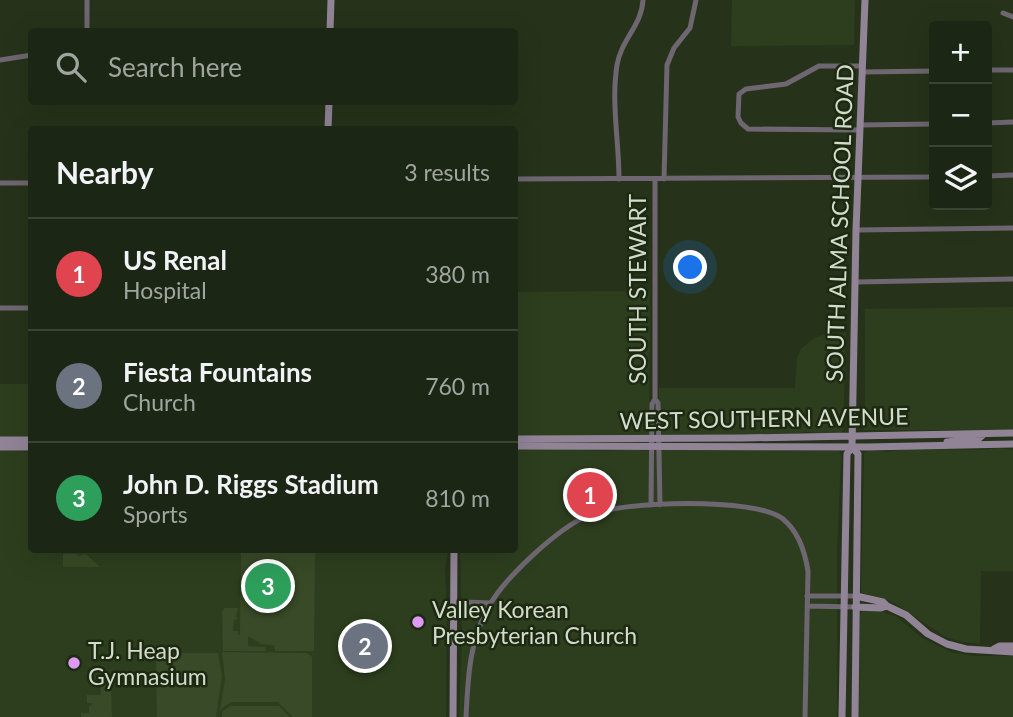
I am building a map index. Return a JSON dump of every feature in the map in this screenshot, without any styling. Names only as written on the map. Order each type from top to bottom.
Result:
[{"type":"main road","points":[[330,28],[331,0]]},
{"type":"main road","name":"SOUTH ALMA SCHOOL ROAD","points":[[842,717],[847,454],[852,447],[853,436],[856,230],[864,0]]},
{"type":"main road","points":[[328,126],[329,105]]},
{"type":"main road","points":[[936,446],[955,440],[978,439],[984,434]]},
{"type":"main road","name":"WEST SOUTHERN AVENUE","points":[[518,446],[853,436],[1013,436]]},
{"type":"main road","points":[[988,444],[993,439],[1013,436]]},
{"type":"main road","name":"WEST SOUTHERN AVENUE","points":[[518,439],[852,447],[1013,444]]},
{"type":"main road","points":[[0,440],[28,440]]},
{"type":"main road","points":[[0,447],[28,447]]},
{"type":"main road","name":"SOUTH ALMA SCHOOL ROAD","points":[[852,447],[858,454],[855,717]]},
{"type":"main road","points":[[453,717],[454,553]]},
{"type":"main road","points":[[856,596],[883,602],[906,615],[937,640],[958,647],[994,649],[1013,646]]},
{"type":"main road","points":[[855,607],[887,606]]},
{"type":"main road","points":[[994,649],[1000,653],[1013,652]]},
{"type":"street","points":[[87,0],[87,28]]},
{"type":"street","points":[[619,179],[619,150],[615,125],[618,61],[641,16],[643,0]]},
{"type":"street","points":[[664,179],[667,65],[674,48],[690,28],[696,0]]},
{"type":"street","points":[[1003,13],[1013,17]]},
{"type":"street","points":[[0,60],[28,56]]},
{"type":"street","points":[[929,71],[819,66],[786,84],[746,89],[739,94],[738,104],[741,123],[754,130],[929,124]]},
{"type":"street","points":[[992,70],[1013,70]]},
{"type":"street","points":[[992,123],[1013,122]]},
{"type":"street","points":[[992,176],[1013,175]]},
{"type":"street","points":[[518,179],[929,177]]},
{"type":"street","name":"SOUTH STEWART","points":[[655,179],[655,399],[652,404],[660,505]]},
{"type":"street","points":[[0,183],[28,183]]},
{"type":"street","points":[[856,230],[1013,228]]},
{"type":"street","points":[[856,282],[1013,279]]},
{"type":"street","points":[[0,308],[28,308]]},
{"type":"street","name":"SOUTH STEWART","points":[[652,505],[656,442]]},
{"type":"street","points":[[466,717],[469,667],[475,639],[487,609],[515,572],[572,524],[587,516],[609,509],[660,505],[745,506],[766,510],[782,518],[796,533],[806,559],[805,717]]},
{"type":"street","points":[[807,596],[856,596]]},
{"type":"street","points":[[453,606],[463,602],[491,603]]},
{"type":"street","points":[[453,606],[487,609]]},
{"type":"street","points":[[807,606],[855,607]]},
{"type":"shaded area","points":[[732,0],[855,0],[854,45],[731,46]]},
{"type":"shaded area","points":[[650,291],[649,436],[518,435],[518,292]]},
{"type":"shaded area","points":[[1013,307],[1013,430],[864,430],[861,423],[865,409],[865,309]]},
{"type":"shaded area","points":[[829,333],[846,333],[841,434],[805,432],[787,435],[661,436],[659,388],[795,388],[797,358],[801,349],[814,338]]},
{"type":"shaded area","points":[[0,384],[28,384],[28,438],[0,438]]},
{"type":"shaded area","points":[[518,448],[597,451],[667,448],[839,451],[841,455],[837,549],[837,717],[459,717],[462,638],[460,553],[518,553]]},
{"type":"shaded area","points":[[907,449],[1013,450],[1013,571],[981,571],[980,644],[944,636],[896,604],[864,594],[861,591],[864,453],[870,450],[886,452]]},
{"type":"shaded area","points":[[0,450],[28,452],[28,553],[448,553],[445,570],[446,717],[0,717]]},
{"type":"shaded area","points":[[241,553],[315,553],[314,651],[275,651],[274,645],[261,644],[248,636],[248,646],[265,647],[266,651],[223,651],[222,611],[225,608],[238,608],[238,619],[234,620],[233,631],[238,631],[240,635]]},
{"type":"shaded area","points":[[63,554],[86,554],[100,567],[63,567]]},
{"type":"shaded area","points":[[864,609],[897,617],[922,638],[953,653],[1013,656],[1013,717],[859,717],[860,615]]},
{"type":"shaded area","points":[[222,652],[307,653],[312,657],[312,717],[293,717],[278,702],[231,702],[220,710],[225,679]]},
{"type":"shaded area","points":[[156,653],[218,653],[222,676],[216,717],[157,717]]},
{"type":"shaded area","points":[[100,685],[111,685],[112,717],[81,717],[81,713],[89,713],[89,706],[92,705],[87,703],[87,695],[101,695]]},
{"type":"shaded area","points":[[230,706],[279,706],[290,717],[222,717],[222,712]]},
{"type":"place","name":"US Renal","points":[[590,495]]},
{"type":"place","name":"John D. Riggs Stadium","points":[[268,586]]},
{"type":"place","name":"Valley Korean Presbyterian Church","points":[[418,622]]},
{"type":"place","name":"Fiesta Fountains","points":[[365,646]]},
{"type":"place","name":"T.J. Heap Gymnasium","points":[[74,663]]}]
